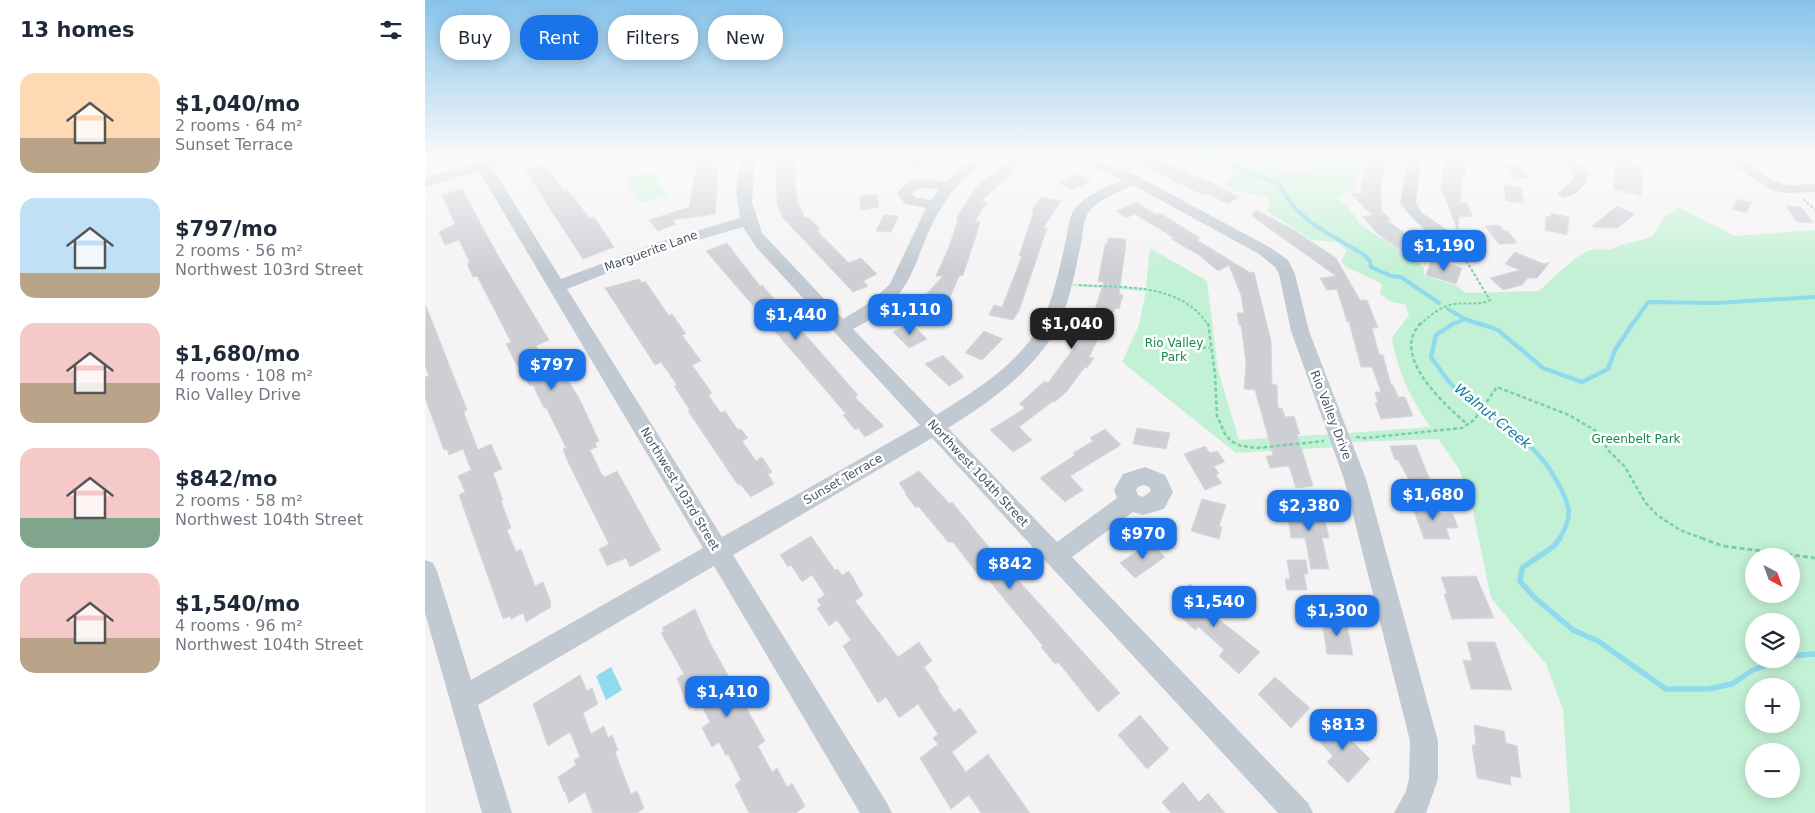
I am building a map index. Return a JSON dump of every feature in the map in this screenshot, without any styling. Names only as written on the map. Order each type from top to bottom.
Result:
[{"type":"street","name":"Northwest 103rd Street","points":[[501,195],[877,813]]},
{"type":"street","name":"Northwest 104th Street","points":[[743,195],[747,221],[762,244],[1298,813]]},
{"type":"street","points":[[905,195],[910,201],[934,205]]},
{"type":"street","points":[[841,327],[881,304],[898,286],[934,205],[941,195]]},
{"type":"street","name":"Sunset Terrace","points":[[463,699],[983,396],[1020,362],[1048,327],[1065,282],[1080,213],[1094,199],[1102,195]]},
{"type":"street","name":"Rio Valley Drive","points":[[1161,195],[1265,251],[1282,264],[1287,274],[1300,331],[1326,407],[1340,437],[1355,479],[1424,742],[1426,764],[1423,786],[1409,813]]},
{"type":"street","points":[[1409,195],[1408,203],[1417,216],[1452,240]]},
{"type":"street","name":"Marguerite Lane","points":[[557,287],[665,245],[747,221]]},
{"type":"street","points":[[1056,556],[1130,501]]},
{"type":"street","points":[[425,571],[497,813]]},
{"type":"path","points":[[1452,240],[1485,288],[1490,300],[1483,304],[1449,306],[1440,310],[1415,330],[1412,345],[1424,381],[1467,424]]},
{"type":"path","points":[[1065,282],[1078,285],[1150,290],[1188,306],[1208,324],[1215,374],[1214,400],[1217,416],[1223,430],[1234,443],[1248,448],[1327,441],[1340,437],[1365,438],[1462,428],[1473,420],[1497,387],[1569,415],[1596,431],[1608,450],[1625,467],[1645,502],[1657,515],[1680,530],[1723,546],[1815,558]]},
{"type":"path","points":[[1195,341],[1195,347],[1210,348]]},
{"type":"green space","points":[[634,195],[667,195],[639,203]]},
{"type":"green space","name":"Greenbelt Park","points":[[1260,195],[1340,195],[1339,200],[1347,205],[1360,224],[1416,261],[1424,268],[1424,275],[1457,286],[1466,293],[1539,291],[1585,252],[1593,249],[1610,249],[1653,236],[1664,217],[1679,208],[1735,236],[1815,230],[1815,813],[1570,813],[1563,709],[1546,664],[1491,598],[1473,511],[1459,469],[1438,439],[1351,442],[1347,433],[1430,427],[1416,405],[1401,374],[1392,338],[1409,315],[1405,304],[1392,302],[1380,294],[1382,284],[1345,266],[1341,261],[1347,251],[1337,242],[1312,240],[1267,211],[1270,203],[1266,196]]},
{"type":"green space","name":"Rio Valley Park","points":[[1150,248],[1207,281],[1218,370],[1239,440],[1331,434],[1336,447],[1236,453],[1122,362],[1139,325],[1146,291],[1072,286],[1073,284],[1146,288]]},
{"type":"water","points":[[611,667],[622,690],[606,700],[596,676]]},
{"type":"building","points":[[442,195],[465,195],[500,259],[549,340],[536,346],[547,366],[557,362],[579,398],[599,441],[595,443],[597,447],[590,450],[602,475],[605,477],[617,471],[661,550],[630,567],[626,558],[607,566],[599,549],[609,544],[567,460],[563,449],[566,448],[546,407],[544,408],[533,385],[530,386],[516,364],[506,344],[511,342],[477,276],[473,277],[467,264],[470,263],[459,240],[445,245],[439,232],[455,224]]},
{"type":"building","points":[[541,195],[572,195],[590,219],[594,217],[614,247],[583,259]]},
{"type":"building","points":[[691,195],[716,195],[715,214],[673,220],[676,224],[658,231],[649,220],[689,207]]},
{"type":"building","points":[[777,195],[797,195],[798,203],[805,218],[808,217],[820,229],[817,231],[849,263],[861,258],[877,274],[863,281],[868,286],[853,292],[783,218],[777,204]]},
{"type":"building","points":[[877,195],[879,207],[861,210],[859,197]]},
{"type":"building","points":[[971,195],[988,195],[981,201],[987,202],[975,221],[980,221],[963,275],[959,276],[948,302],[945,305],[941,304],[931,315],[916,310],[922,303],[919,302],[943,276],[936,276],[949,247],[958,220],[956,218]]},
{"type":"building","points":[[1210,195],[1235,195],[1239,197],[1228,204]]},
{"type":"building","points":[[1352,195],[1381,195],[1382,211],[1391,220],[1387,220],[1412,239],[1408,241],[1419,249],[1406,254],[1378,234],[1363,217],[1372,215]]},
{"type":"building","points":[[1444,195],[1461,195],[1460,203],[1467,203],[1473,217],[1459,216],[1458,232]]},
{"type":"building","points":[[1505,195],[1522,195],[1524,203],[1506,201]]},
{"type":"building","points":[[1041,197],[1061,201],[1043,228],[1047,228],[1019,311],[1013,320],[989,315],[994,305],[1002,307],[1022,256],[1019,256],[1034,211],[1032,210]]},
{"type":"building","points":[[1737,199],[1751,203],[1746,213],[1733,209]]},
{"type":"building","points":[[1136,202],[1157,215],[1160,213],[1200,238],[1197,240],[1251,273],[1254,272],[1271,341],[1272,384],[1277,385],[1278,408],[1282,408],[1285,417],[1294,416],[1300,434],[1297,434],[1313,486],[1296,488],[1289,466],[1270,468],[1266,456],[1273,455],[1255,390],[1244,389],[1246,364],[1241,325],[1239,325],[1237,313],[1244,313],[1241,295],[1229,265],[1218,271],[1199,255],[1171,239],[1174,238],[1135,214],[1126,218],[1116,211]]},
{"type":"building","points":[[1617,206],[1635,214],[1617,228],[1591,227]]},
{"type":"building","points":[[1786,206],[1801,207],[1813,223],[1797,222]]},
{"type":"building","points":[[1256,210],[1294,230],[1336,258],[1360,300],[1367,300],[1378,328],[1372,328],[1379,354],[1383,355],[1391,385],[1393,385],[1398,397],[1405,397],[1413,416],[1381,419],[1375,403],[1378,403],[1375,392],[1381,392],[1372,367],[1361,367],[1349,322],[1347,322],[1337,289],[1327,290],[1320,278],[1336,276],[1252,216]]},
{"type":"building","points":[[1551,213],[1569,217],[1567,235],[1545,230],[1546,216],[1551,217]]},
{"type":"building","points":[[884,215],[899,216],[891,232],[876,231]]},
{"type":"building","points":[[1499,225],[1504,231],[1508,231],[1517,243],[1499,244],[1485,226]]},
{"type":"building","points":[[1108,238],[1125,239],[1126,244],[1119,294],[1123,295],[1119,309],[1116,308],[1100,335],[1089,357],[1094,358],[1087,368],[1085,367],[1067,391],[1055,402],[1053,401],[1019,427],[1032,440],[1013,452],[990,430],[1025,408],[1019,404],[1045,381],[1048,383],[1079,341],[1077,340],[1086,320],[1091,321],[1104,282],[1098,282],[1105,244],[1107,245]]},
{"type":"building","points":[[727,243],[760,286],[762,285],[858,395],[855,397],[884,426],[865,437],[858,428],[855,430],[843,415],[846,414],[706,251]]},
{"type":"building","points":[[1515,252],[1544,264],[1550,262],[1537,278],[1528,278],[1522,285],[1503,290],[1490,278],[1520,270],[1505,264]]},
{"type":"building","points":[[1432,259],[1462,268],[1456,284],[1426,275]]},
{"type":"building","points":[[639,279],[642,283],[645,281],[669,316],[672,314],[686,334],[682,335],[701,361],[692,365],[712,393],[708,395],[721,413],[725,411],[738,430],[741,429],[748,438],[742,441],[756,461],[762,457],[772,472],[768,474],[774,484],[751,497],[740,484],[738,485],[688,411],[690,410],[674,386],[677,385],[661,362],[655,365],[605,288]]},
{"type":"building","points":[[426,306],[467,410],[464,411],[465,416],[478,450],[491,444],[502,469],[493,473],[511,528],[507,530],[516,552],[521,549],[535,586],[543,582],[550,600],[551,607],[526,622],[523,613],[511,619],[510,616],[503,619],[459,495],[465,492],[458,476],[471,470],[463,449],[449,455],[447,449],[444,450],[425,398],[425,377],[429,376],[425,366]]},
{"type":"building","points":[[911,323],[927,339],[909,348],[893,332]]},
{"type":"building","points":[[984,331],[1003,339],[982,360],[965,353]]},
{"type":"building","points":[[943,355],[964,377],[949,386],[925,364]]},
{"type":"building","points":[[1137,428],[1170,433],[1166,449],[1133,444]]},
{"type":"building","points":[[1105,429],[1121,445],[1070,476],[1083,490],[1065,502],[1040,478],[1075,455],[1073,453],[1093,441],[1090,438]]},
{"type":"building","points":[[1416,445],[1430,479],[1409,480],[1398,460],[1395,460],[1390,446]]},
{"type":"building","points":[[1205,446],[1210,453],[1217,451],[1225,462],[1214,466],[1219,474],[1216,475],[1222,483],[1205,490],[1184,454]]},
{"type":"building","points":[[919,471],[950,504],[952,502],[992,551],[1120,693],[1098,712],[1058,662],[1055,664],[1041,647],[1043,646],[986,577],[982,580],[953,542],[948,542],[918,506],[916,508],[905,494],[899,483]]},
{"type":"building","points":[[1202,499],[1226,505],[1219,526],[1222,527],[1219,539],[1191,531]]},
{"type":"building","points":[[1286,502],[1310,502],[1313,518],[1325,521],[1329,538],[1322,538],[1329,569],[1311,569],[1305,538],[1291,538]]},
{"type":"building","points":[[1437,502],[1441,514],[1453,514],[1458,528],[1446,528],[1450,539],[1424,539],[1411,503]]},
{"type":"building","points":[[811,536],[835,570],[838,569],[842,575],[849,571],[863,595],[855,601],[898,657],[919,642],[932,661],[924,667],[939,688],[938,690],[954,712],[960,708],[977,732],[952,752],[966,772],[988,754],[1030,813],[981,813],[969,795],[951,809],[920,758],[938,744],[933,738],[938,734],[918,704],[899,718],[886,697],[878,703],[843,646],[851,640],[837,620],[829,626],[817,608],[821,606],[817,600],[825,595],[812,575],[802,582],[791,565],[788,567],[780,555]]},
{"type":"building","points":[[1150,542],[1165,557],[1135,578],[1120,563]]},
{"type":"building","points":[[1287,560],[1306,560],[1308,574],[1304,574],[1307,590],[1287,590],[1285,579],[1290,579]]},
{"type":"building","points":[[1476,576],[1494,618],[1452,619],[1441,577]]},
{"type":"building","points":[[1190,584],[1218,608],[1212,614],[1260,652],[1239,674],[1219,656],[1224,650],[1199,627],[1195,630],[1174,611],[1179,607],[1172,600]]},
{"type":"building","points":[[695,609],[710,643],[765,741],[758,746],[772,772],[777,768],[787,787],[792,783],[805,806],[796,813],[749,813],[735,785],[741,780],[728,754],[726,756],[719,742],[712,747],[702,728],[710,722],[700,702],[689,709],[677,678],[684,674],[661,633],[664,631],[662,628]]},
{"type":"building","points":[[1322,620],[1346,620],[1353,655],[1327,654]]},
{"type":"building","points":[[1467,642],[1495,642],[1512,690],[1471,689],[1463,660],[1472,661]]},
{"type":"building","points":[[580,675],[587,691],[592,688],[598,704],[583,713],[591,734],[604,726],[608,738],[612,735],[618,750],[615,752],[631,794],[637,791],[644,808],[637,813],[593,813],[585,792],[569,803],[564,792],[558,777],[576,765],[574,760],[580,757],[570,732],[548,746],[533,704]]},
{"type":"building","points":[[1275,677],[1310,708],[1291,728],[1258,694]]},
{"type":"building","points":[[1140,715],[1169,749],[1147,769],[1118,735]]},
{"type":"building","points":[[1340,719],[1357,736],[1352,741],[1370,759],[1348,783],[1327,762],[1333,756],[1317,739]]},
{"type":"building","points":[[1474,725],[1504,731],[1506,743],[1517,746],[1521,778],[1510,776],[1511,785],[1477,778],[1472,745],[1476,745]]},
{"type":"building","points":[[1183,782],[1199,802],[1208,793],[1225,813],[1171,813],[1162,802]]},
{"type":"waterway","points":[[1286,195],[1295,208],[1315,226],[1363,254],[1370,261],[1371,267],[1391,276],[1401,277],[1439,303]]},
{"type":"waterway","name":"Walnut Creek","points":[[1632,325],[1648,302],[1716,303],[1815,297]]},
{"type":"waterway","points":[[1448,309],[1465,319]]},
{"type":"waterway","name":"Walnut Creek","points":[[1451,325],[1465,319]]},
{"type":"waterway","name":"Walnut Creek","points":[[1465,319],[1482,325]]},
{"type":"waterway","name":"Walnut Creek","points":[[1478,323],[1498,330],[1543,368],[1582,382],[1608,369],[1615,350],[1633,323]]},
{"type":"waterway","name":"Walnut Creek","points":[[1451,325],[1436,335],[1431,357],[1446,379],[1457,390],[1513,431],[1537,453],[1548,467],[1562,491],[1569,511],[1567,524],[1559,539]]},
{"type":"waterway","name":"Walnut Creek","points":[[1560,538],[1554,546],[1522,568],[1520,581],[1534,597],[1573,630],[1598,641],[1666,689],[1708,689],[1732,684],[1758,668]]},
{"type":"waterway","name":"Walnut Creek","points":[[1800,655],[1815,654]]}]
